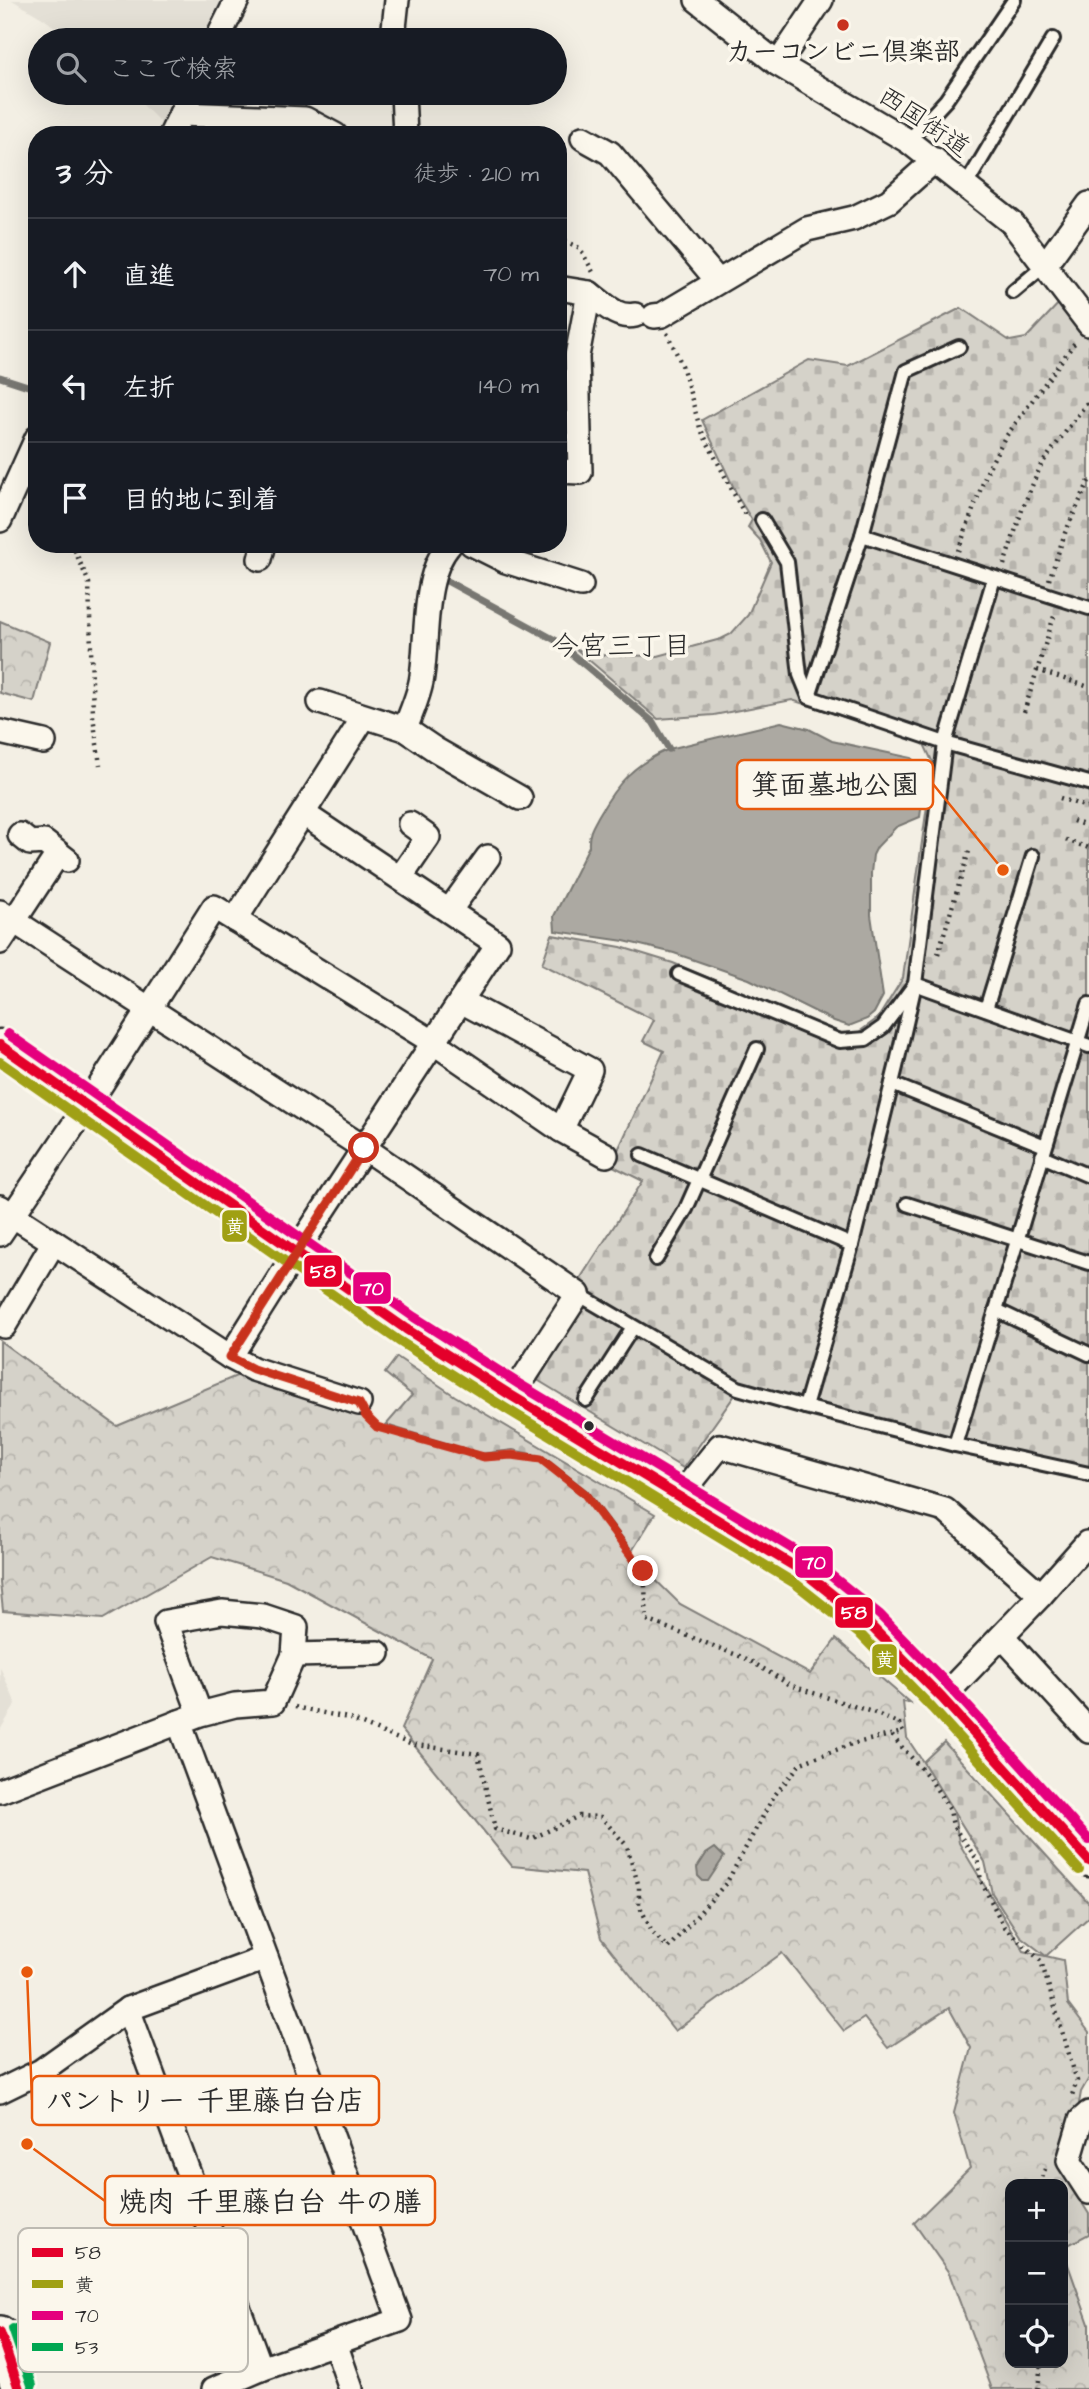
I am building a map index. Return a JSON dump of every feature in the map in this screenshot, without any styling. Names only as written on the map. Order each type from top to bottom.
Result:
[{"type":"main road","points":[[0,2333],[19,2389]]},
{"type":"street","points":[[223,28],[237,0]]},
{"type":"street","points":[[394,28],[397,0]]},
{"type":"street","name":"西国街道","points":[[697,0],[778,64],[908,141],[935,160],[1012,223],[1045,265],[1084,331]]},
{"type":"street","points":[[778,64],[821,0]]},
{"type":"street","points":[[175,126],[185,105]]},
{"type":"street","points":[[404,105],[405,126]]},
{"type":"street","points":[[181,114],[305,118],[319,126]]},
{"type":"street","points":[[583,138],[610,153],[717,280]]},
{"type":"street","points":[[567,289],[589,293],[626,317],[662,315],[807,229],[853,218],[889,201],[935,160]]},
{"type":"street","points":[[1045,265],[1089,204]]},
{"type":"street","points":[[567,471],[580,472],[577,356],[589,293]]},
{"type":"street","points":[[0,520],[28,458]]},
{"type":"street","points":[[405,729],[422,680],[432,580],[443,553]]},
{"type":"street","points":[[490,553],[506,561],[581,585]]},
{"type":"street","points":[[320,702],[348,709],[363,718],[391,723],[405,729],[520,798]]},
{"type":"street","points":[[235,920],[363,718]]},
{"type":"street","points":[[0,732],[44,742]]},
{"type":"street","points":[[230,1357],[498,944],[304,814]]},
{"type":"street","points":[[400,878],[428,837],[410,824]]},
{"type":"street","points":[[0,942],[7,916],[63,857],[44,842],[30,843],[20,835]]},
{"type":"street","points":[[449,911],[488,857]]},
{"type":"street","points":[[359,1403],[253,1369],[230,1357],[54,1242],[4,1219],[87,1105],[214,907],[433,1042],[561,1130],[606,1155]]},
{"type":"street","points":[[7,916],[364,1148],[578,1294],[512,1396]]},
{"type":"street","points":[[461,1001],[590,1070],[561,1130]]},
{"type":"street","points":[[0,1045],[406,1329],[804,1572],[870,1625],[942,1698],[1089,1861]]},
{"type":"street","points":[[4,1326],[54,1242]]},
{"type":"street","points":[[679,1497],[720,1446],[945,1510],[1041,1595]]},
{"type":"street","points":[[942,1698],[1041,1595],[1088,1541]]},
{"type":"street","points":[[0,1791],[190,1718],[234,1705],[273,1702],[294,1655],[296,1627],[263,1616],[222,1612],[166,1622],[190,1718],[266,1958],[400,2320],[261,2369],[239,2384],[214,2389]]},
{"type":"street","points":[[1002,1636],[1089,1731]]},
{"type":"street","points":[[294,1655],[378,1653]]},
{"type":"street","points":[[0,2091],[41,2071],[128,2009],[266,1958]]},
{"type":"street","points":[[128,2009],[209,2228]]},
{"type":"street","points":[[1079,2109],[1081,2120],[1069,2161],[1089,2192]]},
{"type":"street","points":[[248,2334],[261,2369]]},
{"type":"street","points":[[335,2343],[351,2389]]},
{"type":"lane","points":[[908,141],[946,100],[1014,0]]},
{"type":"lane","points":[[967,186],[1053,39]]},
{"type":"lane","points":[[1013,292],[1045,265]]},
{"type":"lane","points":[[809,697],[862,534],[906,371],[959,347]]},
{"type":"lane","points":[[762,520],[787,562],[800,675],[809,697],[945,743],[1089,783]]},
{"type":"lane","points":[[862,534],[1089,608]]},
{"type":"lane","points":[[805,1407],[852,1245],[915,984],[945,743],[997,578]]},
{"type":"lane","points":[[986,1009],[1033,856]]},
{"type":"lane","points":[[679,974],[840,1041],[866,1039],[883,1027],[915,984]]},
{"type":"lane","points":[[915,984],[1083,1043]]},
{"type":"lane","points":[[955,1445],[1044,1151],[1083,1043],[1089,1004]]},
{"type":"lane","points":[[656,1259],[686,1209],[757,1049]]},
{"type":"lane","points":[[892,1084],[1044,1151],[1089,1176]]},
{"type":"lane","points":[[642,1155],[852,1245]]},
{"type":"lane","points":[[907,1204],[1089,1263]]},
{"type":"lane","points":[[578,1294],[738,1388],[955,1445],[1089,1474]]},
{"type":"lane","points":[[996,1310],[1089,1354]]},
{"type":"lane","points":[[586,1400],[633,1327]]},
{"type":"path","points":[[567,241],[573,243],[585,255],[597,282],[589,293]]},
{"type":"path","points":[[645,315],[674,346],[700,428],[743,515],[749,521],[762,520]]},
{"type":"path","points":[[953,564],[973,505],[1004,439],[1084,331]]},
{"type":"path","points":[[997,578],[1041,465],[1089,400]]},
{"type":"path","points":[[1044,594],[1065,533],[1089,481]]},
{"type":"path","points":[[76,553],[89,583],[93,716],[100,765]]},
{"type":"path","points":[[1024,712],[1060,599]]},
{"type":"path","points":[[1037,670],[1089,687]]},
{"type":"path","points":[[1060,798],[1089,808]]},
{"type":"path","points":[[1073,821],[1089,827]]},
{"type":"path","points":[[1066,840],[1089,848]]},
{"type":"path","points":[[928,989],[969,851]]},
{"type":"path","points":[[273,1702],[348,1718],[410,1744],[478,1754],[495,1829],[531,1839],[579,1816],[601,1817],[627,1846],[639,1887],[639,1905],[653,1933],[668,1948],[727,1882],[774,1796],[801,1763],[852,1744],[902,1732],[899,1724],[875,1713],[792,1686],[747,1659],[647,1620],[643,1571],[584,1493],[541,1459],[512,1455],[484,1457],[377,1427],[366,1416],[359,1403]]},
{"type":"path","points":[[892,1736],[928,1776],[950,1810],[953,1826],[978,1861],[981,1881],[1004,1927],[1041,1961],[1077,2081],[1079,2109]]},
{"type":"path","points":[[1042,2179],[1047,2165]]},
{"type":"path","points":[[1038,2389],[1040,2368]]},
{"type":"shaded area","points":[[12,0],[225,0],[210,28],[56,28]]},
{"type":"shaded area","points":[[143,105],[171,105],[162,124]]},
{"type":"shaded area","points":[[781,722],[809,729],[832,741],[912,758],[918,780],[921,794],[920,817],[896,827],[873,855],[871,915],[883,996],[874,1013],[849,1026],[749,979],[674,953],[624,941],[555,931],[554,916],[589,846],[593,826],[613,793],[636,768],[669,749]]},
{"type":"shaded area","points":[[0,1667],[16,1704],[0,1730]]},
{"type":"shaded area","points":[[715,1848],[724,1857],[708,1881],[703,1881],[698,1876],[697,1868],[706,1854]]},
{"type":"green space","points":[[1062,300],[1080,330],[1089,339],[1089,1481],[735,1395],[683,1468],[534,1378],[591,1291],[578,1282],[643,1181],[611,1165],[664,1051],[643,1041],[654,1020],[542,964],[552,935],[621,947],[673,963],[845,1035],[859,1032],[878,1018],[903,978],[933,763],[923,742],[792,700],[714,715],[658,719],[576,649],[602,655],[658,656],[721,639],[731,634],[748,615],[771,562],[760,540],[748,527],[752,520],[739,499],[702,420],[809,360],[848,366],[961,308],[1010,341],[1026,338]]},
{"type":"green space","points":[[0,621],[50,642],[34,702],[0,693]]},
{"type":"green space","points":[[0,1341],[117,1426],[253,1369],[359,1403],[366,1416],[378,1427],[484,1457],[512,1455],[541,1459],[584,1494],[629,1554],[680,1604],[810,1674],[836,1639],[910,1703],[903,1702],[907,1738],[953,1807],[959,1843],[1024,1951],[1063,1960],[1068,2004],[1089,2032],[1089,2078],[1081,2092],[1068,2181],[1005,2179],[1005,2368],[1068,2368],[1068,2265],[1089,2324],[1089,2389],[992,2389],[949,2273],[914,2223],[970,2168],[954,2113],[971,2048],[949,2008],[888,2048],[864,2018],[844,2031],[782,1953],[675,2031],[601,1938],[584,1873],[512,1866],[401,1729],[432,1659],[286,1580],[212,1557],[103,1619],[3,1611],[0,1583]]},
{"type":"green space","points":[[397,1357],[455,1396],[655,1514],[632,1551],[587,1491],[543,1457],[513,1450],[481,1454],[386,1425],[412,1395],[385,1373]]},
{"type":"green space","points":[[944,1742],[1089,1903],[1089,1917],[1046,1956],[1020,1936],[992,1893],[985,1862],[923,1762]]},
{"type":"green space","points":[[1068,2181],[1089,2214],[1089,2234],[1068,2245]]},
{"type":"waterway","points":[[0,377],[28,386]]},
{"type":"waterway","points":[[443,579],[555,640],[653,722],[669,749]]},
{"type":"transit line","name":"70","points":[[8,1034],[414,1317],[519,1384],[813,1561],[880,1615],[952,1689],[1089,1840]]},
{"type":"transit line","name":"58","points":[[0,1045],[406,1329],[804,1572],[870,1625],[942,1698],[1089,1861]]},
{"type":"transit line","name":"黄","points":[[0,1062],[399,1341],[796,1584],[861,1635],[932,1708],[1079,1870]]},
{"type":"transit line","name":"53","points":[[13,2329],[18,2344]]},
{"type":"transit line","name":"58","points":[[0,2333],[19,2389]]},
{"type":"transit line","name":"53","points":[[28,2372],[32,2385]]},
{"type":"place","name":"カーコンビニ倶楽部","points":[[843,25]]},
{"type":"place","name":"箕面墓地公園","points":[[1003,870]]},
{"type":"place","name":"パントリー 千里藤白台店","points":[[27,1972]]},
{"type":"place","name":"焼肉 千里藤白台 牛の膳","points":[[27,2144]]},
{"type":"district","name":"今宮三丁目","points":[[621,646]]},
{"type":"route","points":[[364,1148],[230,1357],[253,1369],[359,1403],[366,1416],[377,1427],[484,1457],[512,1455],[541,1459],[584,1493],[643,1571]]}]
